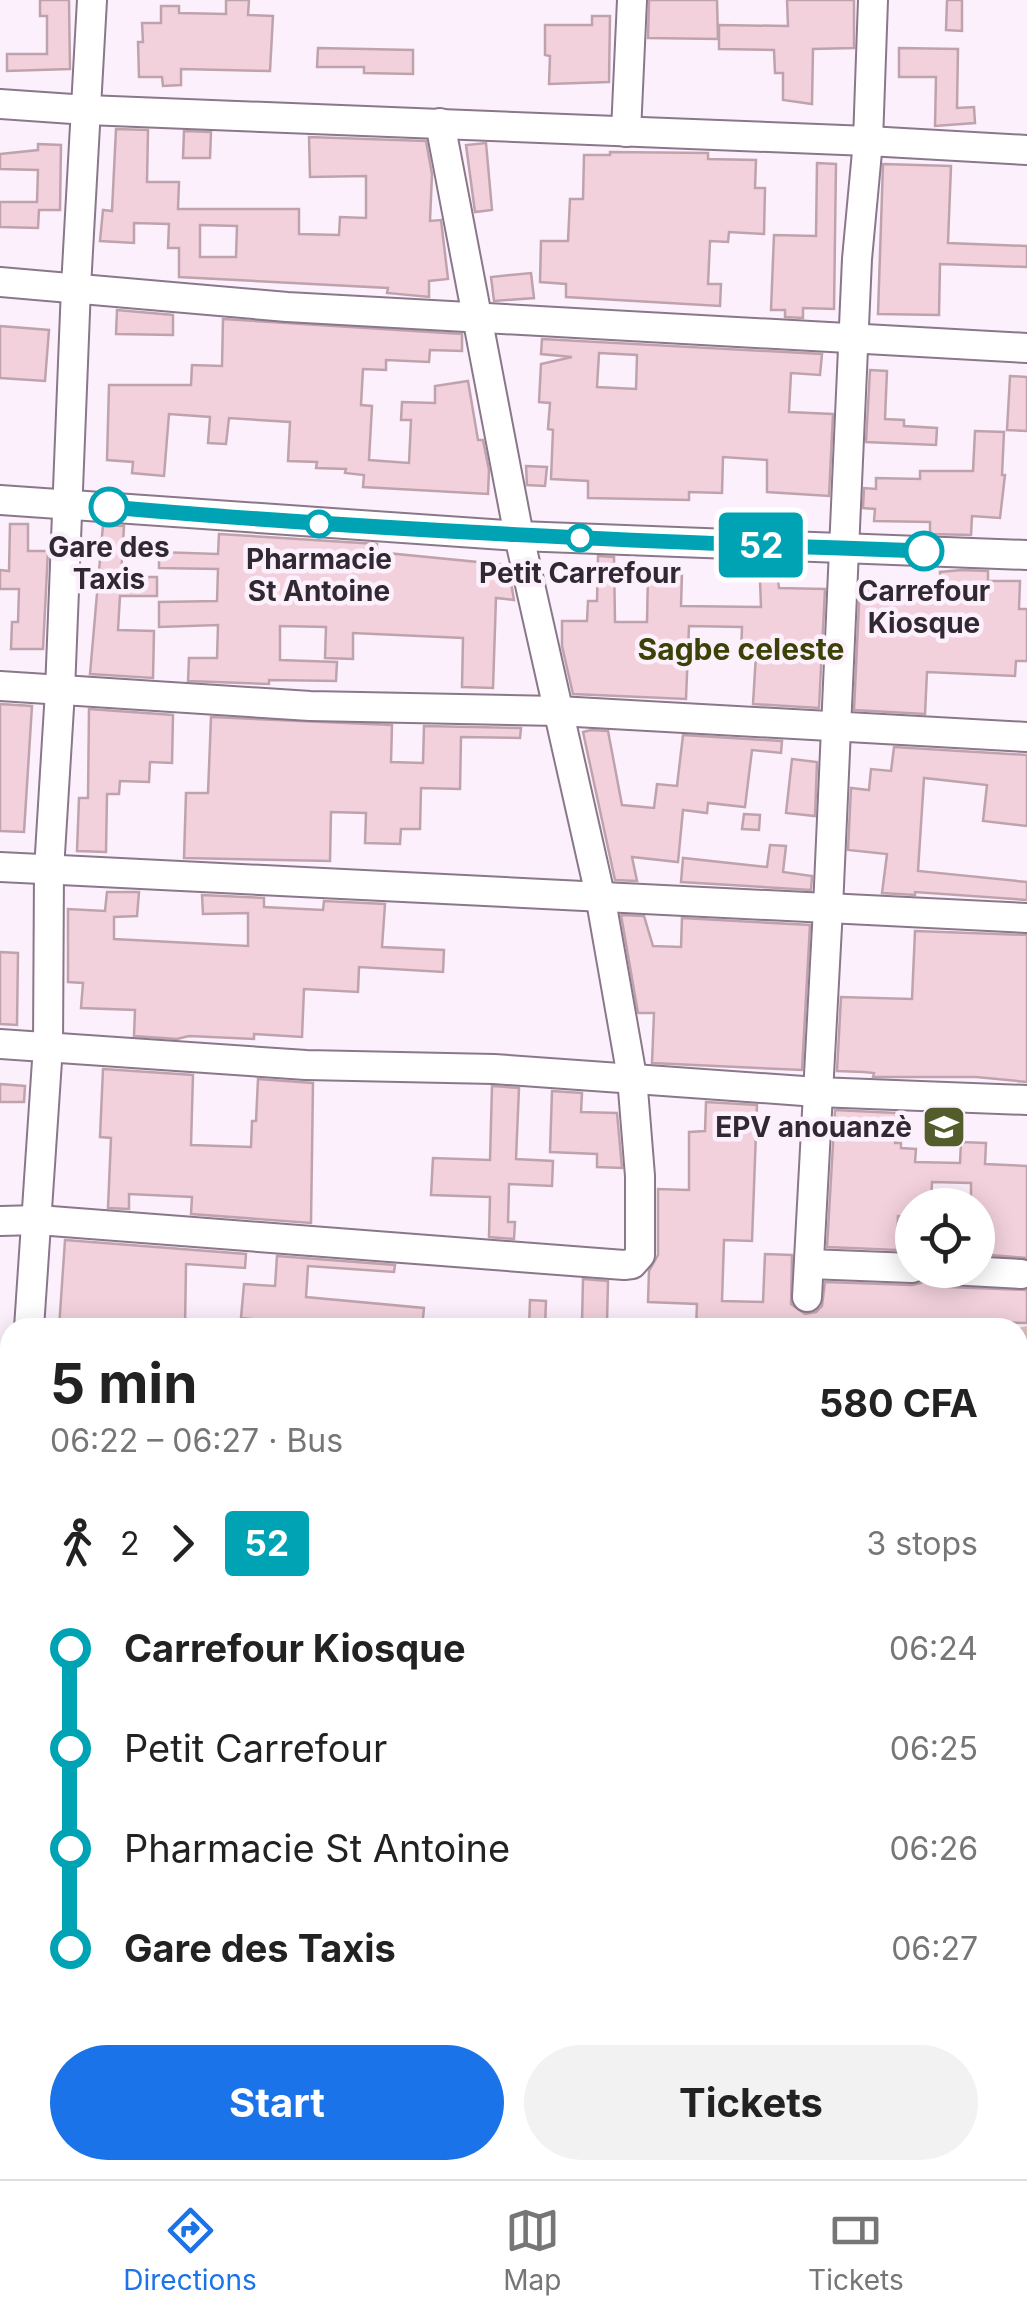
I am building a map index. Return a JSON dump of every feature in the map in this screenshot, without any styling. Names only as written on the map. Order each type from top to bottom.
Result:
[{"type":"street","points":[[30,1318],[48,1046],[49,870],[92,0]]},
{"type":"street","points":[[626,132],[632,0]]},
{"type":"street","points":[[807,1298],[873,0]]},
{"type":"street","points":[[0,104],[1027,150]]},
{"type":"street","points":[[0,1221],[38,1220],[632,1264],[640,1256],[640,1176],[632,1078],[600,896],[518,536],[440,123]]},
{"type":"street","points":[[0,282],[287,306],[1027,348]]},
{"type":"street","points":[[0,500],[518,536],[1027,555]]},
{"type":"street","points":[[0,686],[347,707],[558,711],[1027,738]]},
{"type":"street","points":[[0,868],[1027,918]]},
{"type":"street","points":[[0,1044],[306,1065],[494,1069],[817,1092],[1027,1100]]},
{"type":"street","points":[[809,1264],[895,1267]]},
{"type":"street","points":[[995,1272],[1022,1274]]},
{"type":"building","points":[[40,0],[69,0],[70,69],[7,71],[7,54],[47,54],[47,16],[40,16]]},
{"type":"building","points":[[226,0],[249,0],[248,15],[273,16],[270,71],[181,69],[181,85],[163,86],[162,77],[139,77],[142,23],[161,23],[161,6],[179,6],[179,13],[226,14]]},
{"type":"building","points":[[649,0],[717,0],[718,39],[648,38]]},
{"type":"building","points":[[787,0],[854,0],[854,48],[813,49],[812,104],[783,100],[783,73],[775,73],[774,50],[719,49],[719,25],[788,26]]},
{"type":"building","points":[[947,0],[962,0],[962,31],[946,30]]},
{"type":"building","points":[[592,16],[610,16],[609,82],[549,84],[545,25],[592,25]]},
{"type":"building","points":[[318,48],[413,50],[413,74],[364,73],[364,67],[317,67]]},
{"type":"building","points":[[899,48],[958,49],[957,108],[974,107],[975,123],[935,126],[936,77],[899,77]]},
{"type":"building","points":[[116,129],[148,130],[147,182],[179,182],[178,209],[299,209],[299,234],[339,235],[340,217],[366,218],[366,176],[310,177],[309,137],[426,141],[432,174],[430,221],[441,220],[448,279],[429,281],[429,297],[387,293],[388,288],[179,277],[179,248],[168,248],[169,224],[134,223],[134,243],[100,241],[103,210],[112,211]],"holes":[[[200,225],[237,226],[236,257],[200,257]]]},
{"type":"building","points":[[184,131],[211,132],[210,158],[183,158]]},
{"type":"building","points":[[486,143],[492,210],[475,212],[466,145]]},
{"type":"building","points":[[38,144],[61,145],[60,210],[39,210],[38,228],[0,227],[0,202],[37,202],[38,170],[0,169],[0,154],[38,150]]},
{"type":"building","points":[[708,153],[708,159],[756,160],[755,188],[765,188],[764,234],[729,232],[728,242],[710,241],[708,284],[721,284],[720,306],[566,297],[566,284],[540,282],[541,241],[568,241],[570,199],[583,199],[584,155]]},
{"type":"building","points":[[817,163],[836,164],[834,309],[803,308],[803,318],[785,317],[785,310],[771,310],[774,235],[816,236]]},
{"type":"building","points":[[883,164],[951,166],[948,243],[1027,246],[1027,267],[940,264],[939,315],[878,314]]},
{"type":"building","points":[[531,273],[534,298],[494,301],[491,277]]},
{"type":"building","points":[[117,310],[173,315],[173,335],[116,334]]},
{"type":"building","points":[[223,319],[462,334],[462,351],[430,350],[429,362],[386,360],[386,370],[363,369],[361,405],[372,406],[369,460],[409,463],[411,420],[401,420],[402,402],[435,403],[435,386],[468,381],[478,440],[483,440],[489,470],[488,494],[363,487],[364,475],[345,473],[346,469],[316,468],[317,462],[288,461],[290,422],[229,418],[226,444],[208,443],[210,417],[169,414],[164,476],[132,473],[133,462],[107,460],[109,385],[191,385],[192,365],[222,366]]},
{"type":"building","points":[[0,326],[49,330],[45,381],[0,378]]},
{"type":"building","points":[[542,339],[822,354],[820,375],[791,373],[789,412],[833,414],[829,496],[767,492],[767,460],[723,457],[722,493],[689,492],[689,500],[588,498],[588,481],[551,479],[553,430],[548,429],[550,403],[539,402],[541,364],[572,357],[541,354]],"holes":[[[599,353],[637,355],[636,389],[597,387]]]},
{"type":"building","points":[[870,370],[887,371],[885,419],[904,420],[904,426],[937,428],[936,445],[866,442]]},
{"type":"building","points":[[1010,376],[1027,377],[1027,431],[1007,430]]},
{"type":"building","points":[[975,431],[1004,432],[1000,518],[972,516],[971,535],[930,534],[930,522],[874,521],[875,509],[863,508],[864,488],[876,489],[876,478],[920,479],[920,471],[973,471]]},
{"type":"building","points":[[526,466],[547,467],[545,486],[527,485]]},
{"type":"building","points":[[10,524],[28,524],[28,551],[48,551],[43,649],[11,649],[12,622],[18,622],[19,589],[0,589],[0,570],[9,571]]},
{"type":"building","points":[[103,525],[124,526],[121,577],[157,577],[157,596],[120,596],[118,630],[154,631],[153,678],[90,674]]},
{"type":"building","points":[[219,534],[377,544],[377,552],[508,565],[514,600],[496,598],[493,688],[462,687],[463,638],[353,633],[353,659],[325,658],[326,627],[280,626],[280,660],[337,662],[336,681],[188,681],[189,658],[217,658],[218,625],[159,627],[159,602],[217,601],[218,569],[159,568],[159,552],[218,554]]},
{"type":"building","points":[[598,556],[614,557],[615,622],[647,622],[648,572],[682,573],[681,606],[761,607],[760,581],[778,580],[779,588],[825,589],[819,708],[753,704],[756,654],[741,654],[742,627],[689,626],[686,699],[573,694],[562,646],[562,621],[587,621],[588,601],[597,601]]},
{"type":"building","points":[[988,571],[988,581],[1020,581],[1019,609],[1027,609],[1027,661],[1016,661],[1015,676],[927,672],[925,714],[854,710],[860,582],[940,586],[940,572]]},
{"type":"building","points":[[0,704],[32,706],[24,832],[0,831]]},
{"type":"building","points":[[89,709],[173,715],[172,763],[150,762],[149,782],[120,781],[119,794],[107,794],[106,852],[77,851],[79,798],[88,798]]},
{"type":"building","points":[[211,717],[392,725],[391,762],[423,763],[424,726],[521,728],[520,738],[461,737],[460,789],[421,788],[420,829],[401,829],[400,844],[365,843],[366,813],[331,812],[330,861],[184,858],[186,793],[208,793]]},
{"type":"building","points":[[608,731],[622,805],[654,808],[657,784],[677,786],[683,735],[782,741],[781,753],[752,750],[745,807],[708,803],[707,813],[683,810],[678,862],[632,857],[637,881],[615,880],[583,732]]},
{"type":"building","points":[[894,747],[1027,755],[1027,826],[983,821],[987,785],[924,778],[918,871],[1027,882],[1027,900],[882,893],[887,854],[848,850],[851,788],[869,790],[871,769],[891,771]]},
{"type":"building","points":[[792,759],[817,762],[815,816],[786,813]]},
{"type":"building","points":[[744,814],[760,815],[759,830],[742,829]]},
{"type":"building","points":[[770,845],[786,846],[783,872],[812,876],[811,890],[681,882],[683,858],[767,867]]},
{"type":"building","points":[[107,892],[139,892],[137,916],[114,917],[114,939],[248,946],[248,913],[203,914],[202,895],[264,898],[264,907],[323,910],[324,901],[385,904],[382,947],[444,950],[443,972],[359,967],[358,992],[304,989],[302,1037],[134,1036],[135,1010],[81,1008],[83,983],[68,982],[68,909],[105,911]]},
{"type":"building","points":[[621,915],[644,916],[653,946],[681,947],[682,918],[810,925],[802,1070],[652,1063],[654,1013],[638,1013]]},
{"type":"building","points":[[915,931],[1027,935],[1027,1082],[976,1077],[873,1077],[874,1073],[837,1071],[841,997],[912,999]]},
{"type":"building","points":[[0,952],[18,953],[17,1025],[0,1024]]},
{"type":"building","points":[[103,1069],[193,1075],[191,1145],[251,1147],[258,1079],[313,1083],[311,1223],[191,1214],[192,1197],[129,1194],[129,1209],[108,1208],[111,1138],[100,1137]]},
{"type":"building","points":[[0,1084],[25,1086],[24,1102],[0,1102]]},
{"type":"building","points":[[492,1086],[519,1088],[516,1159],[553,1161],[552,1186],[509,1184],[508,1222],[515,1222],[514,1239],[489,1237],[490,1197],[431,1195],[433,1158],[490,1160]]},
{"type":"building","points":[[552,1091],[582,1093],[581,1112],[617,1113],[622,1168],[597,1167],[597,1154],[550,1152]]},
{"type":"building","points":[[706,1102],[757,1105],[752,1241],[724,1240],[722,1301],[763,1302],[765,1254],[792,1255],[791,1304],[805,1314],[822,1306],[825,1282],[895,1284],[895,1288],[1027,1290],[1027,1318],[696,1318],[697,1304],[648,1302],[649,1271],[658,1255],[658,1189],[689,1190],[689,1132],[705,1131]]},
{"type":"building","points":[[835,1110],[896,1113],[895,1143],[901,1143],[901,1148],[916,1149],[915,1162],[960,1163],[961,1142],[986,1143],[985,1164],[1027,1166],[1027,1258],[995,1255],[995,1188],[971,1188],[971,1183],[932,1182],[932,1188],[895,1188],[895,1250],[827,1247]]},
{"type":"building","points":[[65,1240],[246,1254],[245,1268],[186,1264],[185,1318],[60,1318]]},
{"type":"building","points":[[277,1256],[395,1265],[394,1272],[308,1266],[306,1297],[424,1308],[423,1318],[241,1318],[244,1284],[275,1286]]},
{"type":"building","points":[[583,1279],[608,1281],[607,1318],[582,1318]]},
{"type":"building","points":[[530,1300],[546,1301],[545,1318],[529,1318]]},
{"type":"bus line","name":"52","points":[[109,507],[305,524],[518,536],[924,551]]},
{"type":"place","name":"Gare des Taxis","points":[[109,507]]},
{"type":"place","name":"Pharmacie St Antoine","points":[[319,524]]},
{"type":"place","name":"Petit Carrefour","points":[[580,538]]},
{"type":"place","name":"Carrefour Kiosque","points":[[924,551]]},
{"type":"place","name":"EPV anouanzè","points":[[944,1127]]},
{"type":"district","name":"Sagbe celeste","points":[[741,649]]}]
